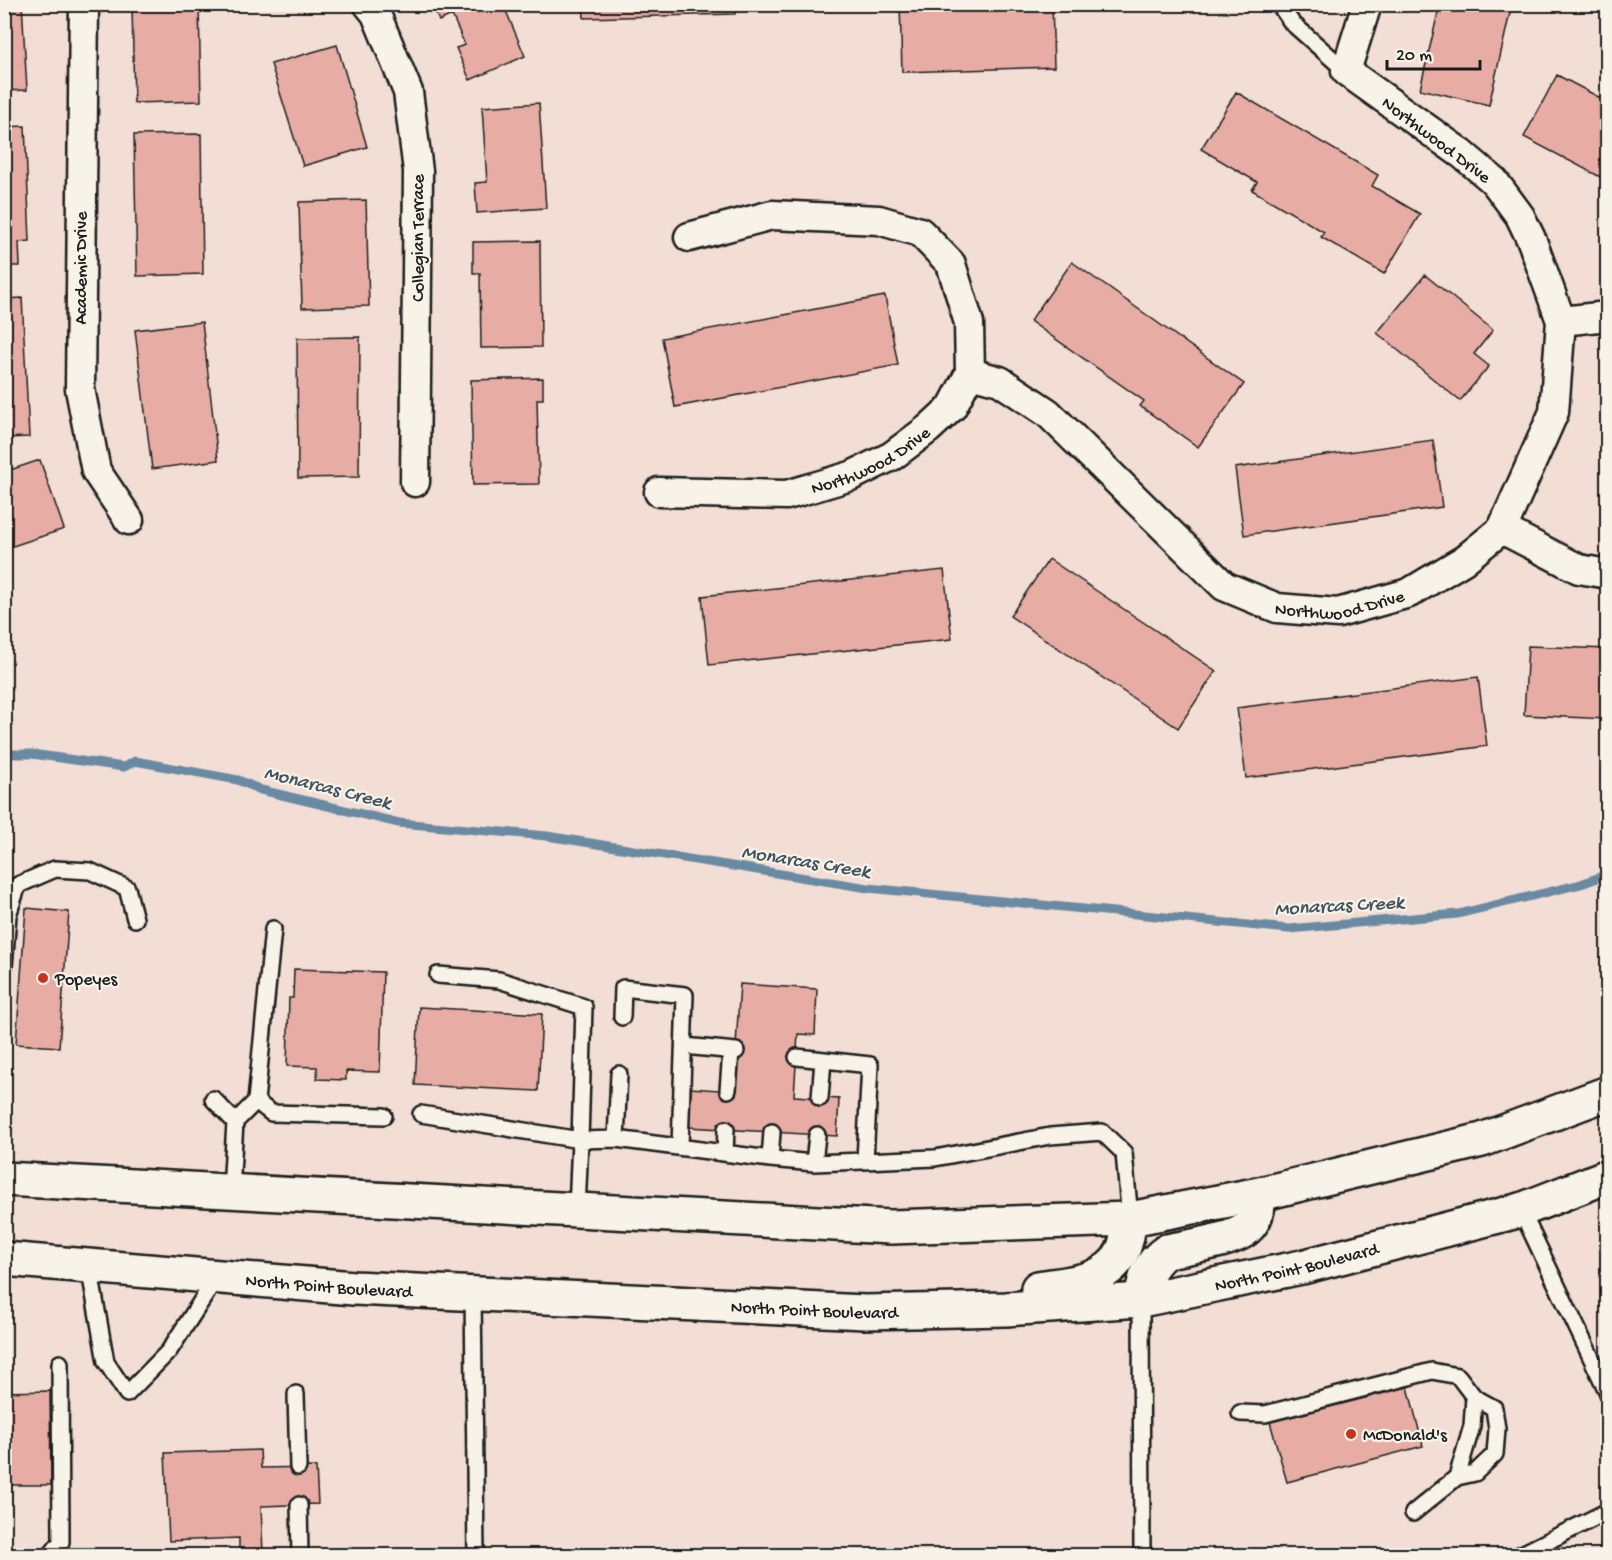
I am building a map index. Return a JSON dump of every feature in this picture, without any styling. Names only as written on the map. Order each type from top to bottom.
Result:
[{"type":"main road","points":[[4,1179],[891,1227],[1130,1219],[1260,1194],[1482,1140],[1608,1093]]},
{"type":"main road","name":"North Point Boulevard","points":[[4,1259],[354,1288],[865,1312],[1006,1310],[1141,1300],[1302,1267],[1521,1210],[1608,1176]]},
{"type":"main road","points":[[1141,1300],[1150,1266],[1158,1257],[1167,1251],[1235,1236],[1247,1228],[1257,1213],[1260,1194]]},
{"type":"main road","points":[[1006,1310],[1013,1298],[1026,1290],[1087,1280],[1109,1270],[1123,1252],[1130,1219]]},
{"type":"street","name":"Academic Drive","points":[[84,4],[80,388],[96,471],[129,520]]},
{"type":"street","name":"Collegian Terrace","points":[[368,4],[376,14],[408,92],[418,171],[415,482]]},
{"type":"street","points":[[1346,71],[1367,4]]},
{"type":"street","name":"Northwood Drive","points":[[659,492],[787,495],[850,476],[892,456],[928,429],[952,407],[970,373],[1000,381],[1048,413],[1224,586],[1277,608],[1338,614],[1408,593],[1464,560],[1502,529],[1554,412],[1561,321],[1532,241],[1520,216],[1494,181],[1462,154],[1346,71]]},
{"type":"street","points":[[689,237],[772,215],[879,220],[920,232],[951,264],[969,323],[970,373]]},
{"type":"street","points":[[1561,321],[1608,316]]},
{"type":"street","points":[[1502,529],[1579,569],[1608,574]]},
{"type":"lane","points":[[1279,4],[1292,23],[1346,71]]},
{"type":"lane","points":[[4,967],[8,915],[18,885],[55,869],[90,872],[127,888],[135,919]]},
{"type":"lane","points":[[231,1191],[235,1122],[256,1101],[273,929]]},
{"type":"lane","points":[[438,975],[499,980],[584,1006],[576,1210]]},
{"type":"lane","points":[[622,1017],[623,988],[685,995],[680,1147]]},
{"type":"lane","points":[[684,1046],[734,1051],[728,1090]]},
{"type":"lane","points":[[797,1057],[870,1065],[865,1160]]},
{"type":"lane","points":[[820,1098],[823,1060]]},
{"type":"lane","points":[[616,1139],[619,1074]]},
{"type":"lane","points":[[213,1099],[235,1122]]},
{"type":"lane","points":[[256,1101],[271,1113],[384,1116]]},
{"type":"lane","points":[[421,1114],[580,1140],[616,1139],[814,1163],[934,1158],[1050,1136],[1102,1132],[1124,1153],[1130,1219]]},
{"type":"lane","points":[[725,1153],[726,1129]]},
{"type":"lane","points":[[770,1159],[772,1132]]},
{"type":"lane","points":[[814,1163],[817,1135]]},
{"type":"lane","points":[[1521,1210],[1608,1393]]},
{"type":"lane","points":[[89,1266],[106,1362],[126,1394],[169,1351],[218,1277]]},
{"type":"lane","points":[[473,1294],[476,1556]]},
{"type":"lane","points":[[1141,1300],[1142,1556]]},
{"type":"lane","points":[[50,1556],[61,1542],[60,1363]]},
{"type":"lane","points":[[1240,1413],[1265,1414],[1432,1371],[1458,1376],[1474,1397],[1494,1408],[1497,1429],[1495,1454],[1475,1473],[1456,1476]]},
{"type":"lane","points":[[296,1394],[298,1467]]},
{"type":"lane","points":[[1413,1513],[1456,1476],[1472,1426],[1474,1397]]},
{"type":"lane","points":[[299,1505],[300,1556]]},
{"type":"lane","points":[[1518,1556],[1608,1511]]},
{"type":"building","points":[[4,4],[22,4],[27,90],[4,91]]},
{"type":"building","points":[[132,4],[199,4],[201,101],[134,103]]},
{"type":"building","points":[[432,4],[503,4],[525,56],[470,80],[456,48],[465,45],[452,15],[439,21]]},
{"type":"building","points":[[583,4],[735,4],[735,14],[584,18]]},
{"type":"building","points":[[900,4],[1052,4],[1054,67],[902,72]]},
{"type":"building","points":[[1440,4],[1512,4],[1489,105],[1420,89]]},
{"type":"building","points":[[337,45],[367,147],[303,166],[271,64]]},
{"type":"building","points":[[1557,75],[1608,102],[1608,181],[1524,137]]},
{"type":"building","points":[[1236,92],[1378,175],[1372,186],[1420,214],[1384,274],[1321,237],[1324,232],[1252,190],[1257,182],[1201,149]]},
{"type":"building","points":[[539,103],[546,208],[477,213],[475,183],[487,182],[482,107]]},
{"type":"building","points":[[25,126],[30,241],[19,242],[20,266],[4,266],[4,127]]},
{"type":"building","points":[[201,134],[203,274],[137,276],[134,135]]},
{"type":"building","points":[[366,200],[369,306],[302,308],[299,202]]},
{"type":"building","points":[[540,241],[541,347],[481,348],[480,273],[473,273],[473,242]]},
{"type":"building","points":[[1072,262],[1244,384],[1198,447],[1140,406],[1144,401],[1030,321]]},
{"type":"building","points":[[1425,275],[1493,330],[1474,354],[1489,366],[1460,401],[1377,333]]},
{"type":"building","points":[[885,296],[898,365],[675,407],[662,338]]},
{"type":"building","points":[[22,298],[29,437],[4,438],[4,299]]},
{"type":"building","points":[[202,322],[218,460],[152,469],[135,330]]},
{"type":"building","points":[[360,337],[359,477],[298,478],[297,338]]},
{"type":"building","points":[[543,378],[543,399],[537,399],[539,484],[473,485],[471,380]]},
{"type":"building","points":[[1433,440],[1442,507],[1244,535],[1235,468]]},
{"type":"building","points":[[40,460],[64,529],[4,549],[4,472]]},
{"type":"building","points":[[1049,559],[1216,671],[1178,728],[1010,616]]},
{"type":"building","points":[[944,570],[952,639],[709,665],[702,596]]},
{"type":"building","points":[[1528,646],[1608,649],[1608,719],[1524,715]]},
{"type":"building","points":[[1478,677],[1487,746],[1246,778],[1237,708]]},
{"type":"building","name":"Popeyes","points":[[26,908],[69,912],[59,1047],[16,1044]]},
{"type":"building","points":[[294,969],[383,972],[380,1072],[346,1071],[346,1080],[317,1079],[317,1067],[287,1066],[289,998],[293,998]]},
{"type":"building","points":[[740,984],[817,989],[815,1035],[798,1034],[794,1096],[839,1099],[837,1136],[689,1127],[691,1088],[733,1091]]},
{"type":"building","points":[[419,1007],[542,1014],[538,1091],[415,1085]]},
{"type":"building","points":[[1408,1387],[1423,1446],[1287,1482],[1270,1422]]},
{"type":"building","points":[[50,1391],[51,1485],[4,1485],[4,1392]]},
{"type":"building","points":[[260,1450],[261,1468],[316,1467],[318,1504],[261,1506],[263,1554],[239,1555],[239,1538],[169,1541],[165,1453]]},
{"type":"waterway","name":"Monarcas Creek","points":[[4,754],[32,754],[124,767],[135,761],[238,780],[261,790],[399,823],[547,836],[868,888],[1289,929],[1458,914],[1581,884],[1608,874]]},
{"type":"place","name":"Popeyes","points":[[43,978]]},
{"type":"place","name":"McDonald's","points":[[1351,1434]]}]
